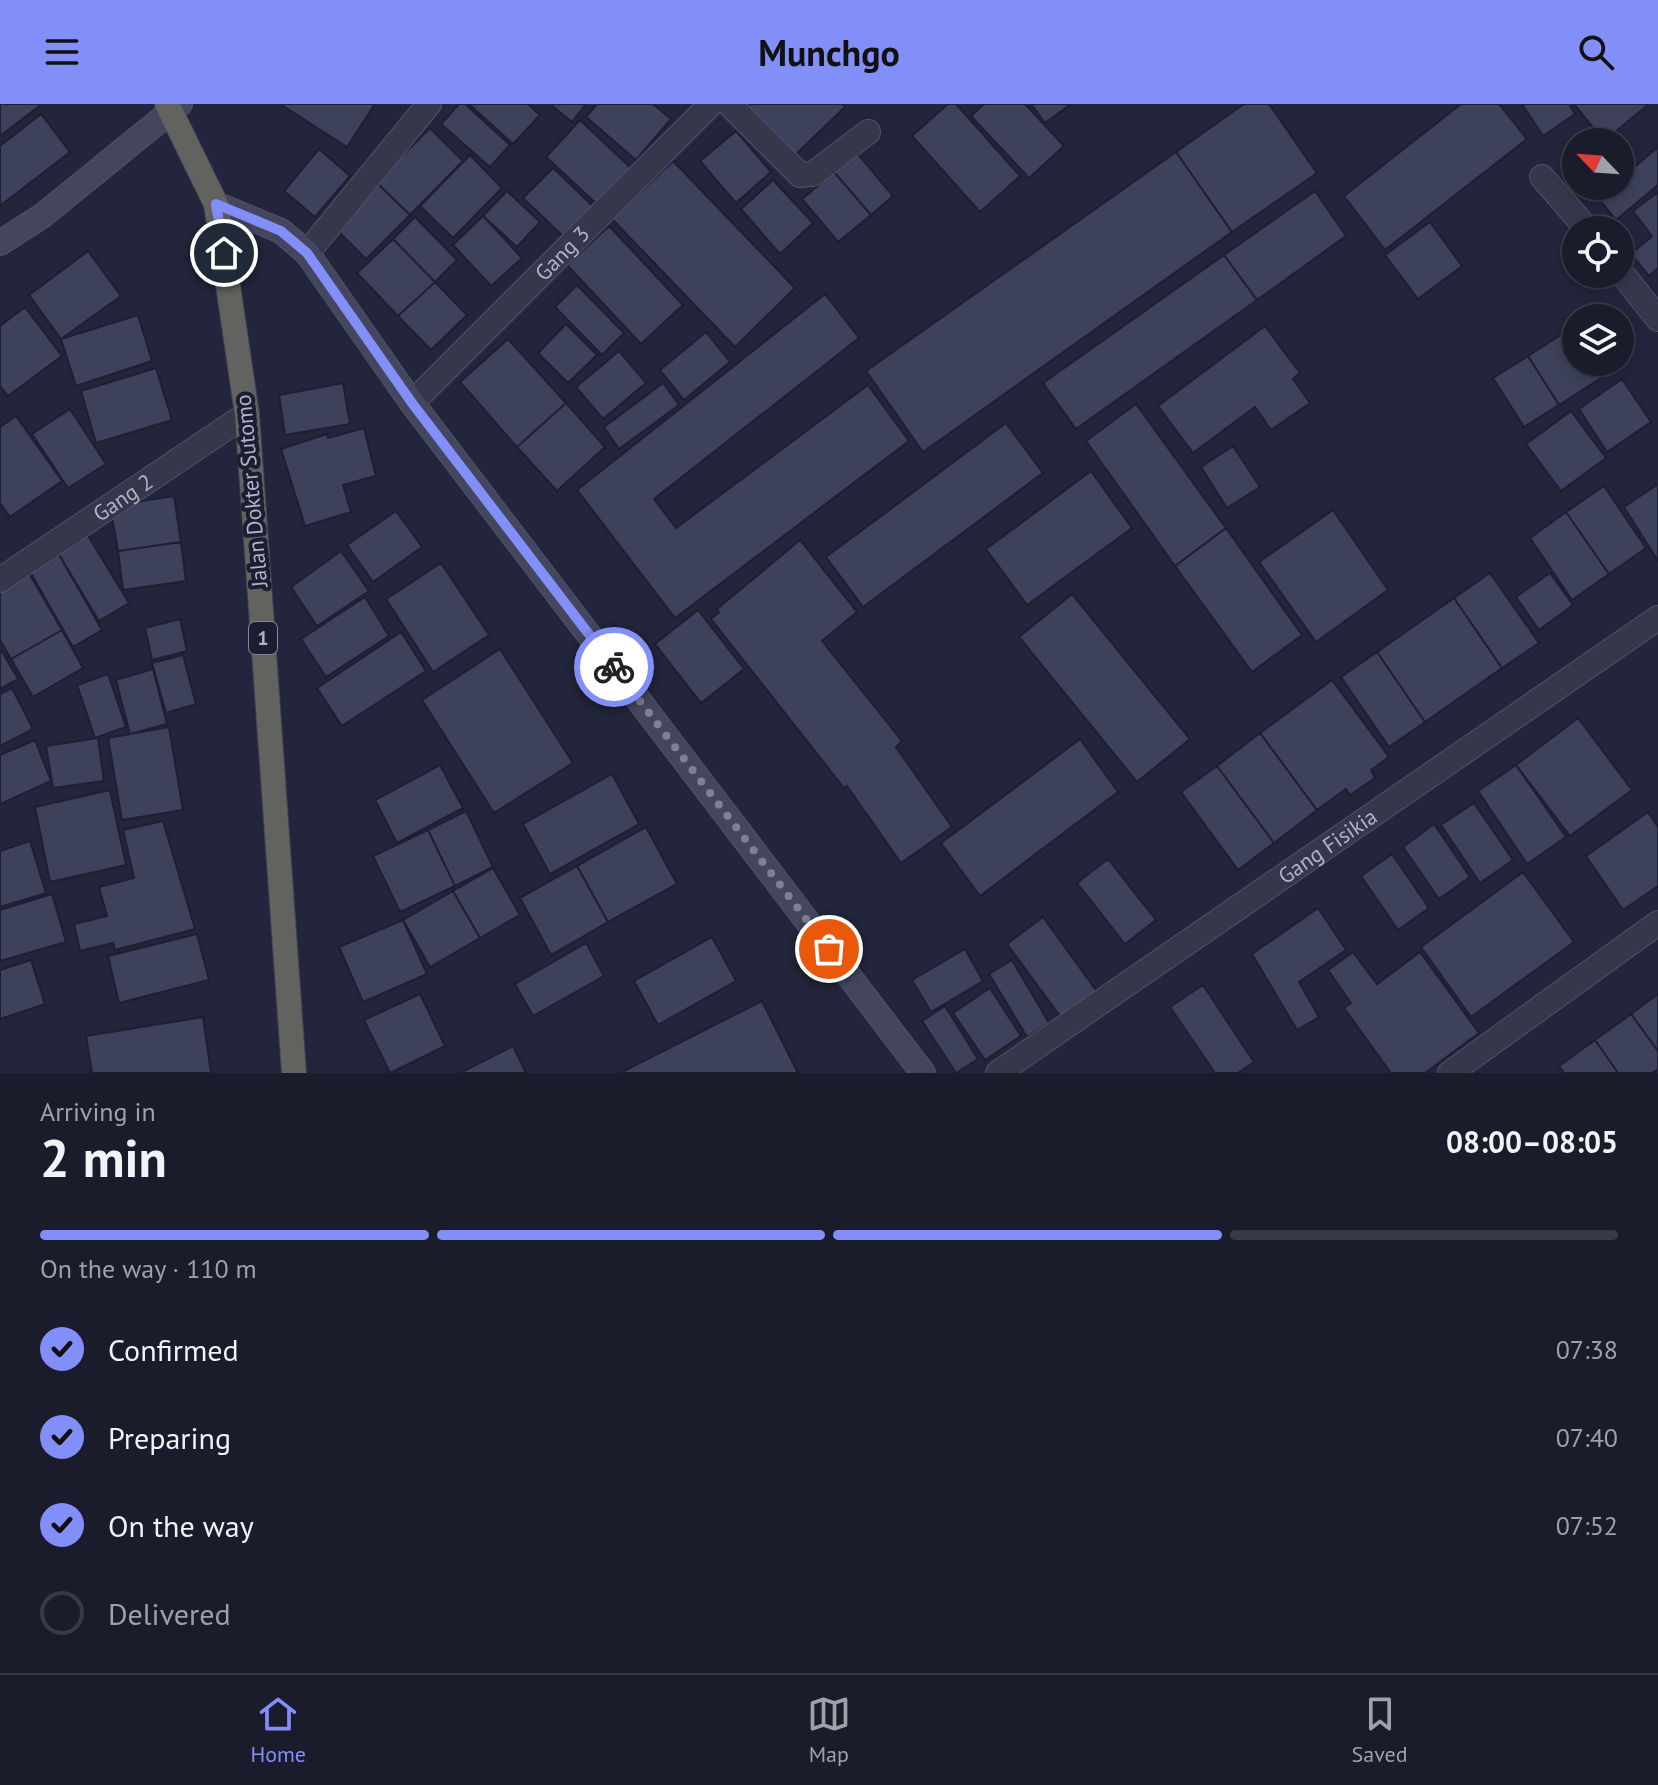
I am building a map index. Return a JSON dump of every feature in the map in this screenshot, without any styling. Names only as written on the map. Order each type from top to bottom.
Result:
[{"type":"highway","name":"Jalan Dokter Sutomo","points":[[173,107],[216,204],[247,414],[294,1073]]},
{"type":"main road","points":[[0,243],[42,216],[173,107]]},
{"type":"main road","points":[[216,204],[281,231],[307,253],[412,403],[923,1073]]},
{"type":"street","points":[[307,253],[429,104]]},
{"type":"street","name":"Gang 3","points":[[412,403],[711,104]]},
{"type":"street","points":[[729,104],[800,175],[813,174],[868,132]]},
{"type":"street","points":[[1542,177],[1576,216]]},
{"type":"street","points":[[1633,288],[1658,319]]},
{"type":"street","name":"Gang 2","points":[[0,580],[247,414]]},
{"type":"street","name":"Gang Fisikia","points":[[998,1073],[1658,618]]},
{"type":"street","points":[[1450,1073],[1658,923]]},
{"type":"building","points":[[0,104],[42,104],[0,136]]},
{"type":"building","points":[[280,104],[375,104],[347,147]]},
{"type":"building","points":[[459,104],[465,104],[510,145],[490,167],[441,124]]},
{"type":"building","points":[[469,104],[528,104],[540,115],[513,144]]},
{"type":"building","points":[[550,104],[586,104],[572,122]]},
{"type":"building","points":[[597,104],[653,104],[671,119],[636,160],[586,117]]},
{"type":"building","points":[[750,104],[843,104],[845,107],[790,160],[743,110]]},
{"type":"building","points":[[948,104],[956,104],[1020,176],[980,212],[912,136]]},
{"type":"building","points":[[984,104],[1025,104],[1064,146],[1029,178],[971,116]]},
{"type":"building","points":[[1031,104],[1071,104],[1045,123]]},
{"type":"building","points":[[1244,104],[1269,104],[1317,173],[1232,232],[1176,152]]},
{"type":"building","points":[[1461,104],[1499,104],[1527,139],[1385,250],[1344,196]]},
{"type":"building","points":[[1522,104],[1569,104],[1575,114],[1543,136]]},
{"type":"building","points":[[1574,104],[1649,104],[1620,128],[1593,128]]},
{"type":"building","points":[[41,114],[70,152],[0,206],[0,146]]},
{"type":"building","points":[[580,120],[635,172],[601,208],[546,157]]},
{"type":"building","points":[[430,128],[463,161],[410,215],[376,182]]},
{"type":"building","points":[[736,131],[771,172],[736,203],[700,161]]},
{"type":"building","points":[[1658,147],[1658,185],[1621,216],[1613,216],[1600,200],[1634,200],[1634,167]]},
{"type":"building","points":[[319,149],[350,176],[315,217],[284,191]]},
{"type":"building","points":[[1176,152],[1232,232],[923,452],[866,371]]},
{"type":"building","points":[[857,153],[893,196],[871,215],[834,172]]},
{"type":"building","points":[[470,155],[502,188],[453,238],[420,206]]},
{"type":"building","points":[[673,161],[795,288],[735,347],[612,219]]},
{"type":"building","points":[[553,168],[597,210],[567,240],[523,198]]},
{"type":"building","points":[[834,172],[871,215],[838,242],[802,199]]},
{"type":"building","points":[[773,180],[813,223],[780,254],[741,209]]},
{"type":"building","points":[[376,182],[410,215],[366,259],[333,226]]},
{"type":"building","points":[[507,191],[540,222],[517,247],[483,216]]},
{"type":"building","points":[[1315,191],[1346,236],[1257,300],[1224,255]]},
{"type":"building","points":[[1658,192],[1658,268],[1649,276],[1634,258],[1634,251],[1652,236],[1633,211]]},
{"type":"building","points":[[483,216],[522,258],[491,286],[453,245]]},
{"type":"building","points":[[415,217],[457,260],[435,282],[393,239]]},
{"type":"building","points":[[1430,222],[1462,266],[1418,299],[1385,255]]},
{"type":"building","points":[[609,226],[683,305],[641,344],[567,265]]},
{"type":"building","points":[[393,239],[435,282],[398,316],[357,273]]},
{"type":"building","points":[[88,251],[121,296],[61,339],[29,295]]},
{"type":"building","points":[[1224,255],[1257,300],[1076,429],[1043,383]]},
{"type":"building","points":[[435,282],[467,315],[431,350],[398,316]]},
{"type":"building","points":[[577,285],[624,333],[602,355],[555,307]]},
{"type":"building","points":[[825,294],[859,338],[654,499],[676,528],[868,385],[909,441],[675,618],[577,490]]},
{"type":"building","points":[[25,307],[62,356],[8,396],[0,386],[0,326]]},
{"type":"building","points":[[138,315],[152,361],[76,386],[61,339]]},
{"type":"building","points":[[566,324],[597,355],[568,383],[538,353]]},
{"type":"building","points":[[1265,326],[1300,373],[1293,379],[1310,403],[1271,430],[1255,407],[1193,453],[1158,406]]},
{"type":"building","points":[[706,332],[730,362],[684,400],[660,370]]},
{"type":"building","points":[[1562,334],[1562,376],[1601,378],[1559,405],[1528,356]]},
{"type":"building","points":[[508,339],[566,403],[517,447],[460,382]]},
{"type":"building","points":[[619,351],[646,383],[603,419],[576,387]]},
{"type":"building","points":[[1528,356],[1559,405],[1524,427],[1493,378]]},
{"type":"building","points":[[156,368],[172,420],[96,443],[81,391]]},
{"type":"building","points":[[1622,379],[1651,422],[1607,452],[1579,409]]},
{"type":"building","points":[[343,383],[350,424],[285,435],[279,395]]},
{"type":"building","points":[[663,383],[679,405],[619,449],[604,427]]},
{"type":"building","points":[[566,403],[605,447],[557,491],[517,447]]},
{"type":"building","points":[[1136,404],[1226,528],[1175,566],[1086,441]]},
{"type":"building","points":[[70,409],[106,464],[68,488],[32,434]]},
{"type":"building","points":[[1571,411],[1606,458],[1561,491],[1526,444]]},
{"type":"building","points":[[16,416],[62,481],[10,517],[0,503],[0,427]]},
{"type":"building","points":[[1006,423],[1043,473],[863,607],[826,557]]},
{"type":"building","points":[[364,428],[376,476],[343,485],[351,512],[305,526],[281,449],[327,434],[328,438]]},
{"type":"building","points":[[1233,446],[1260,487],[1227,508],[1201,467]]},
{"type":"building","points":[[1091,471],[1132,528],[1027,605],[986,549]]},
{"type":"building","points":[[1658,484],[1658,561],[1624,507]]},
{"type":"building","points":[[1604,486],[1646,548],[1609,574],[1566,512]]},
{"type":"building","points":[[174,496],[181,542],[118,551],[110,506]]},
{"type":"building","points":[[1333,510],[1388,590],[1316,642],[1259,562]]},
{"type":"building","points":[[396,511],[422,547],[373,582],[347,545]]},
{"type":"building","points":[[1566,512],[1609,574],[1572,600],[1530,538]]},
{"type":"building","points":[[1226,528],[1302,635],[1252,672],[1175,566]]},
{"type":"building","points":[[87,534],[129,603],[99,621],[58,553]]},
{"type":"building","points":[[800,540],[857,612],[822,641],[902,741],[896,747],[952,827],[901,863],[847,786],[844,788],[711,619],[719,612],[717,609]]},
{"type":"building","points":[[181,542],[186,581],[123,590],[118,551]]},
{"type":"building","points":[[341,551],[369,591],[317,626],[291,587]]},
{"type":"building","points":[[58,553],[102,630],[73,647],[29,570]]},
{"type":"building","points":[[441,563],[489,635],[433,672],[386,599]]},
{"type":"building","points":[[26,568],[62,630],[11,659],[0,640],[0,583]]},
{"type":"building","points":[[1490,573],[1539,643],[1502,668],[1454,598]]},
{"type":"building","points":[[1550,573],[1573,605],[1539,630],[1516,597]]},
{"type":"building","points":[[1072,594],[1190,739],[1137,782],[1019,637]]},
{"type":"building","points":[[365,597],[389,636],[326,677],[301,639]]},
{"type":"building","points":[[1454,598],[1502,668],[1425,722],[1377,652]]},
{"type":"building","points":[[698,610],[744,669],[701,703],[655,644]]},
{"type":"building","points":[[180,619],[187,651],[152,660],[145,628]]},
{"type":"building","points":[[62,630],[83,668],[33,697],[11,659]]},
{"type":"building","points":[[401,632],[426,671],[342,726],[317,688]]},
{"type":"building","points":[[0,648],[18,679],[0,689]]},
{"type":"building","points":[[500,649],[573,763],[494,813],[422,700]]},
{"type":"building","points":[[1377,652],[1425,722],[1389,747],[1341,677]]},
{"type":"building","points":[[183,655],[196,704],[166,713],[152,663]]},
{"type":"building","points":[[153,669],[167,724],[130,734],[116,680]]},
{"type":"building","points":[[108,674],[126,727],[95,738],[77,685]]},
{"type":"building","points":[[1332,680],[1389,757],[1371,770],[1375,778],[1350,795],[1346,789],[1317,810],[1260,733]]},
{"type":"building","points":[[12,688],[33,729],[0,746],[0,694]]},
{"type":"building","points":[[1578,718],[1632,790],[1570,836],[1516,765]]},
{"type":"building","points":[[169,727],[183,810],[122,820],[108,738]]},
{"type":"building","points":[[1260,733],[1317,810],[1274,843],[1217,766]]},
{"type":"building","points":[[98,738],[104,781],[53,788],[46,746]]},
{"type":"building","points":[[1080,739],[1118,792],[980,896],[941,843]]},
{"type":"building","points":[[35,740],[51,781],[0,804],[0,755]]},
{"type":"building","points":[[440,765],[463,808],[397,843],[375,800]]},
{"type":"building","points":[[1516,765],[1566,837],[1527,864],[1478,791]]},
{"type":"building","points":[[1217,766],[1274,843],[1238,870],[1181,792]]},
{"type":"building","points":[[612,774],[639,824],[550,874],[523,824]]},
{"type":"building","points":[[110,790],[126,865],[50,882],[35,807]]},
{"type":"building","points":[[1474,803],[1513,860],[1480,883],[1441,825]]},
{"type":"building","points":[[466,811],[493,867],[455,886],[428,830]]},
{"type":"building","points":[[1648,812],[1658,827],[1658,886],[1623,910],[1586,856]]},
{"type":"building","points":[[163,821],[195,929],[115,950],[113,943],[80,951],[74,924],[107,916],[99,887],[134,878],[123,830]]},
{"type":"building","points":[[1434,824],[1470,877],[1439,899],[1403,847]]},
{"type":"building","points":[[646,827],[677,884],[608,922],[577,866]]},
{"type":"building","points":[[428,830],[455,886],[400,912],[373,856]]},
{"type":"building","points":[[30,841],[46,893],[0,907],[0,851]]},
{"type":"building","points":[[1392,854],[1429,908],[1398,930],[1361,876]]},
{"type":"building","points":[[1108,859],[1156,920],[1125,944],[1077,883]]},
{"type":"building","points":[[577,866],[608,922],[551,955],[520,898]]},
{"type":"building","points":[[493,868],[520,915],[480,938],[453,891]]},
{"type":"building","points":[[1523,872],[1574,942],[1471,1017],[1421,947]]},
{"type":"building","points":[[453,891],[480,938],[430,967],[403,920]]},
{"type":"building","points":[[52,894],[66,942],[0,961],[0,910]]},
{"type":"building","points":[[1318,908],[1346,950],[1299,982],[1319,1017],[1297,1030],[1252,954]]},
{"type":"building","points":[[1043,917],[1098,993],[1062,1019],[1007,944]]},
{"type":"building","points":[[403,920],[427,974],[363,1002],[339,947]]},
{"type":"building","points":[[197,934],[209,980],[119,1003],[108,956]]},
{"type":"building","points":[[712,937],[736,981],[658,1025],[634,981]]},
{"type":"building","points":[[586,943],[604,976],[533,1016],[515,984]]},
{"type":"building","points":[[965,949],[983,981],[931,1012],[912,980]]},
{"type":"building","points":[[1353,952],[1377,984],[1420,952],[1479,1033],[1425,1073],[1391,1073],[1344,1008],[1351,1003],[1328,970]]},
{"type":"building","points":[[31,960],[45,1004],[0,1019],[0,970]]},
{"type":"building","points":[[1012,960],[1049,1023],[1027,1037],[989,974]]},
{"type":"building","points":[[1203,985],[1254,1062],[1238,1073],[1215,1073],[1170,1007]]},
{"type":"building","points":[[990,988],[1021,1036],[985,1060],[953,1013]]},
{"type":"building","points":[[420,994],[445,1046],[390,1073],[364,1020]]},
{"type":"building","points":[[1658,994],[1658,1051],[1631,1014]]},
{"type":"building","points":[[762,1001],[798,1073],[620,1073]]},
{"type":"building","points":[[945,1006],[978,1059],[956,1073],[922,1021]]},
{"type":"building","points":[[1631,1014],[1658,1051],[1658,1069],[1652,1073],[1618,1073],[1595,1040]]},
{"type":"building","points":[[203,1017],[211,1073],[92,1073],[86,1036]]},
{"type":"building","points":[[1595,1040],[1618,1073],[1564,1073],[1559,1066]]},
{"type":"building","points":[[513,1046],[526,1073],[460,1073]]},
{"type":"way so far","points":[[614,667],[829,949]]},
{"type":"route","points":[[224,253],[216,204],[281,231],[307,253],[412,403],[614,667]]}]
